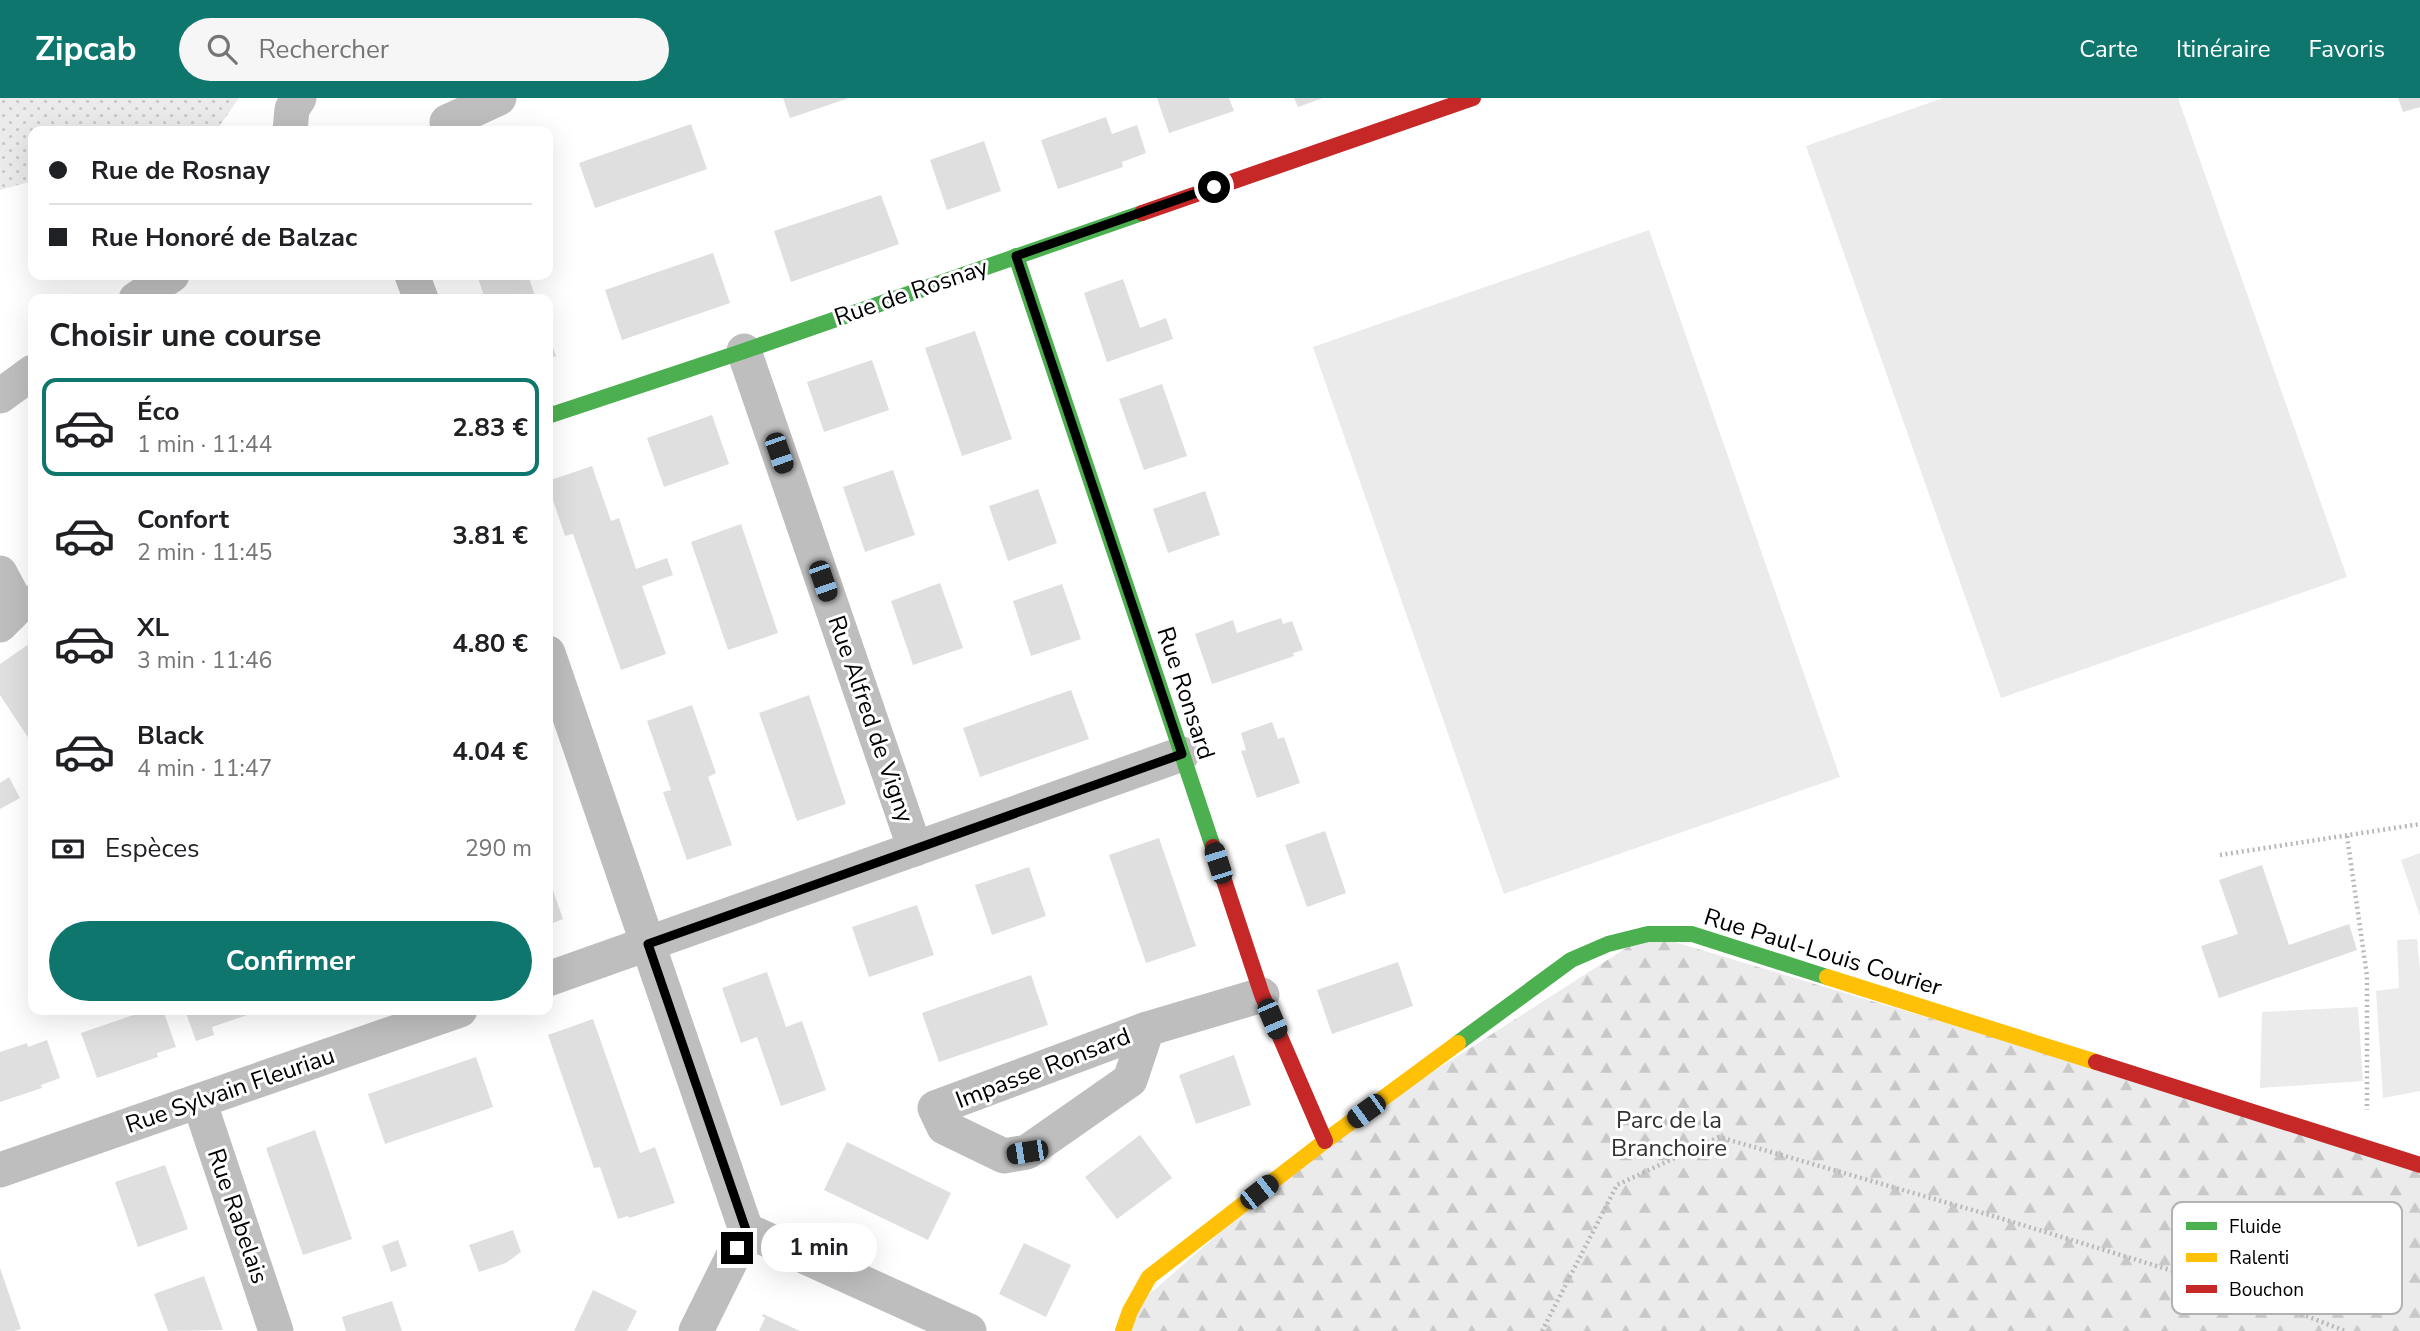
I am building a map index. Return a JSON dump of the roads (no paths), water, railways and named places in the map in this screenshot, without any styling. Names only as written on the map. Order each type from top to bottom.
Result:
[{"type":"street","points":[[290,126],[292,109],[299,98]]},
{"type":"street","points":[[444,117],[499,98]]},
{"type":"street","name":"Rue de Rosnay","points":[[553,414],[744,351],[1473,98]]},
{"type":"street","name":"Rue Ronsard","points":[[1016,256],[1262,995],[1325,1141]]},
{"type":"street","points":[[144,294],[164,280]]},
{"type":"street","name":"Rue Alfred de Vigny","points":[[744,351],[915,849]]},
{"type":"street","points":[[0,396],[28,376]]},
{"type":"street","points":[[0,573],[17,611]]},
{"type":"street","points":[[553,668],[746,1230],[695,1331]]},
{"type":"street","points":[[553,977],[1182,754]]},
{"type":"street","name":"Rue Paul-Louis Courier","points":[[1123,1331],[1130,1311],[1149,1277],[1325,1141],[1571,960],[1608,944],[1648,934],[1692,934],[2420,1165]]},
{"type":"street","name":"Impasse Ronsard","points":[[1147,1029],[1130,1080],[1027,1152],[1004,1156],[944,1127],[935,1108],[1147,1029],[1262,995]]},
{"type":"street","name":"Rue Sylvain Fleuriau","points":[[0,1170],[446,1015]]},
{"type":"street","name":"Rue Rabelais","points":[[199,1101],[276,1331]]},
{"type":"street","points":[[746,1230],[969,1331]]},
{"type":"park label","name":"Parc de la Branchoire","points":[[1669,1134]]}]
